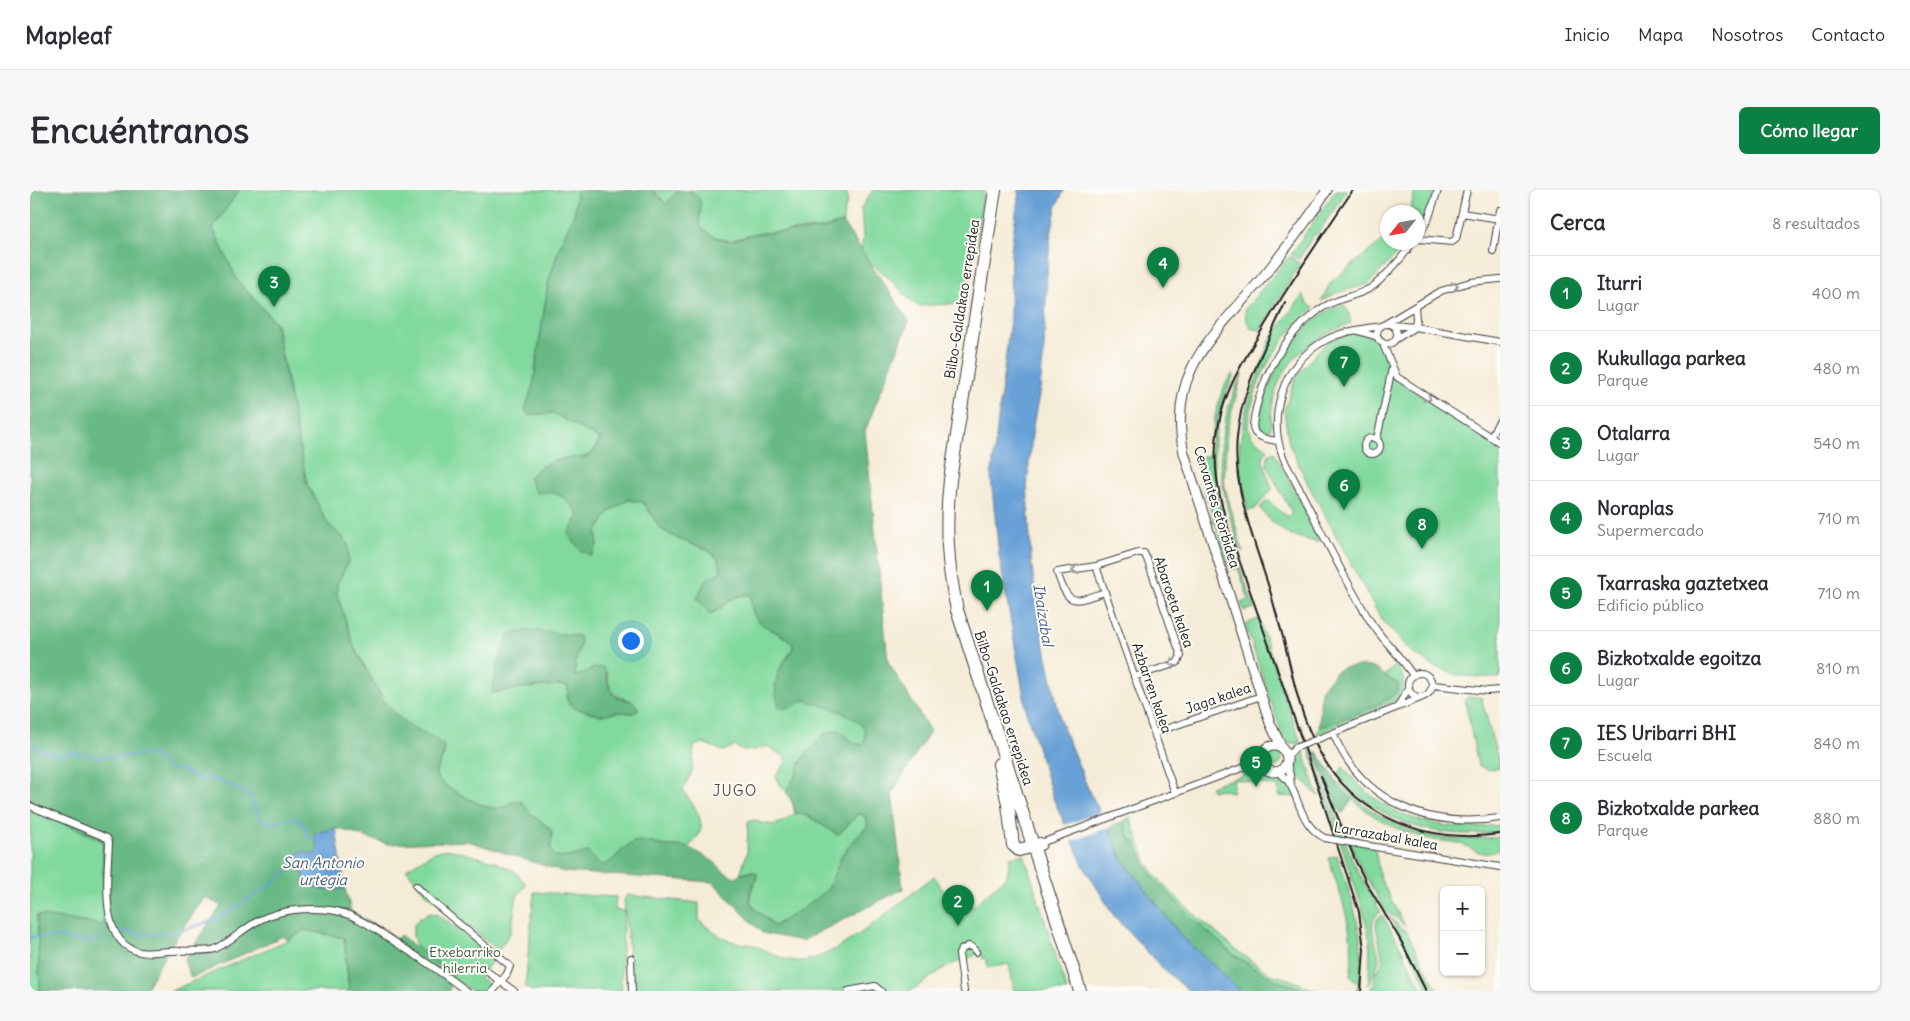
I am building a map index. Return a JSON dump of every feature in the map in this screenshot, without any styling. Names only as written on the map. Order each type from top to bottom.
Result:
[{"type":"highway","name":"Bilbo-Galdakao errepidea","points":[[987,190],[942,479],[938,512],[938,541],[943,584],[949,612],[999,764],[1008,804],[1013,845],[1019,850],[1034,846]]},
{"type":"highway","name":"Bilbo-Galdakao errepidea","points":[[995,190],[950,480],[946,513],[946,549],[957,610],[1080,991]]},
{"type":"highway","name":"Bilbo-Galdakao errepidea","points":[[1034,846],[1072,991]]},
{"type":"street","name":"Cervantes etorbidea","points":[[1291,786],[1285,754],[1270,723],[1184,453],[1181,432],[1181,409],[1187,381],[1198,356],[1288,245],[1327,190]]},
{"type":"street","points":[[1425,225],[1438,190]]},
{"type":"street","points":[[1425,238],[1452,242],[1456,239],[1467,190]]},
{"type":"street","points":[[1493,251],[1500,210]]},
{"type":"street","points":[[1462,213],[1499,219]]},
{"type":"street","points":[[1278,441],[1257,435],[1253,424],[1262,386],[1285,344],[1310,317],[1326,305],[1377,284],[1406,250]]},
{"type":"street","points":[[1500,280],[1470,282],[1441,291],[1378,331],[1380,340],[1390,358],[1397,378],[1500,443]]},
{"type":"street","points":[[1354,330],[1387,344],[1415,327],[1415,307]]},
{"type":"street","points":[[1413,676],[1404,661],[1384,641],[1368,618],[1286,464],[1278,441],[1277,409],[1282,389],[1292,370],[1305,355],[1319,344],[1354,330],[1386,325],[1415,327],[1500,342]]},
{"type":"street","points":[[1386,325],[1397,333],[1390,358]]},
{"type":"street","points":[[1377,439],[1392,368]]},
{"type":"street","points":[[1490,437],[1500,420]]},
{"type":"street","name":"Abaroeta kalea","points":[[1096,566],[1138,553],[1144,553],[1181,656],[1177,663],[1134,677]]},
{"type":"street","points":[[1096,566],[1057,572],[1065,594],[1072,600],[1105,592]]},
{"type":"street","name":"Azbarren kalea","points":[[1096,566],[1175,793]]},
{"type":"street","points":[[1285,754],[1295,748],[1423,696],[1430,692],[1433,685],[1430,678],[1425,674],[1419,673],[1413,676],[1398,706]]},
{"type":"street","points":[[1433,685],[1500,690]]},
{"type":"street","points":[[1409,687],[1414,695],[1423,696]]},
{"type":"street","name":"Jaga kalea","points":[[1154,733],[1262,696]]},
{"type":"street","name":"Cervantes etorbidea","points":[[1269,746],[1270,723]]},
{"type":"street","points":[[1333,733],[1344,757],[1356,774],[1372,789],[1401,807],[1442,820],[1476,821],[1500,818]]},
{"type":"street","points":[[1034,846],[1250,765],[1269,746],[1273,745],[1285,754]]},
{"type":"street","points":[[1277,772],[1284,767],[1285,754]]},
{"type":"street","points":[[1261,756],[1263,766]]},
{"type":"street","points":[[1250,765],[1263,766],[1269,771],[1277,772],[1284,776],[1291,786]]},
{"type":"street","name":"Larrazabal kalea","points":[[1291,786],[1304,819],[1314,831],[1325,838],[1477,864],[1500,865]]},
{"type":"street","points":[[30,806],[107,838],[109,919],[112,930],[120,941],[133,950],[141,952],[213,950],[258,921],[281,913],[304,909],[332,910],[356,919],[381,933],[466,991]]},
{"type":"street","points":[[416,886],[510,966],[501,982],[493,991]]},
{"type":"street","points":[[964,991],[959,954],[961,950],[968,946],[972,946],[976,952]]},
{"type":"street","points":[[630,958],[632,991]]},
{"type":"street","points":[[485,970],[514,991]]},
{"type":"street","points":[[848,991],[875,986],[881,991]]},
{"type":"green space","points":[[30,190],[239,190],[213,228],[237,280],[275,323],[307,484],[328,524],[345,539],[348,545],[348,562],[337,584],[337,594],[355,649],[385,703],[405,723],[434,738],[444,746],[443,755],[436,772],[438,779],[461,794],[492,808],[511,805],[510,803],[516,800],[521,801],[532,814],[550,829],[552,834],[551,851],[558,857],[570,857],[588,852],[598,863],[604,865],[630,844],[644,841],[663,846],[687,847],[714,862],[729,875],[735,877],[750,872],[757,873],[750,892],[751,903],[774,926],[802,909],[828,889],[843,853],[867,826],[867,819],[862,814],[857,815],[838,835],[808,816],[795,813],[786,791],[796,775],[802,759],[824,734],[838,730],[854,743],[863,745],[864,728],[857,721],[843,713],[804,700],[788,708],[779,707],[776,696],[776,680],[779,670],[793,645],[787,638],[759,622],[752,607],[751,595],[734,598],[710,614],[697,598],[706,580],[721,571],[719,560],[708,550],[678,539],[661,529],[643,502],[628,500],[609,512],[597,532],[597,545],[591,556],[580,550],[568,534],[579,515],[570,503],[561,496],[550,492],[536,493],[529,478],[542,466],[553,461],[588,456],[594,451],[600,439],[553,413],[529,415],[525,410],[533,385],[548,284],[559,248],[575,212],[576,190],[652,190],[666,204],[678,190],[690,191],[697,195],[700,201],[700,226],[722,240],[728,241],[763,233],[817,230],[843,223],[909,321],[865,431],[888,662],[930,731],[892,793],[903,889],[802,941],[762,933],[713,882],[564,872],[468,841],[388,844],[336,828],[321,844],[316,856],[322,890],[345,889],[351,911],[396,939],[400,935],[453,974],[449,991],[349,991],[344,938],[305,930],[288,940],[283,936],[191,978],[184,960],[221,906],[205,897],[173,942],[144,991],[40,991],[37,915],[104,925],[103,841],[30,807]]},
{"type":"green space","points":[[239,190],[576,190],[575,212],[559,248],[548,284],[533,385],[525,410],[529,415],[553,412],[600,439],[588,455],[569,458],[551,491],[570,501],[597,545],[597,532],[609,512],[628,500],[643,502],[661,529],[678,539],[708,550],[719,560],[721,571],[706,580],[697,598],[710,614],[734,598],[751,595],[770,629],[790,640],[793,645],[793,650],[781,666],[788,708],[804,700],[844,713],[863,726],[865,733],[864,745],[854,743],[838,730],[802,759],[796,775],[786,791],[779,784],[776,776],[786,762],[784,756],[767,746],[747,751],[735,746],[723,751],[703,743],[694,746],[692,771],[683,790],[700,818],[701,830],[696,839],[688,848],[635,843],[625,848],[604,865],[598,863],[588,852],[570,857],[554,855],[551,851],[552,834],[550,829],[532,814],[521,801],[502,807],[491,808],[468,799],[443,784],[435,773],[445,753],[434,738],[405,723],[385,703],[355,649],[337,594],[337,584],[348,562],[345,539],[328,524],[307,484],[276,323],[237,280],[213,228]],"holes":[[[508,635],[581,642],[575,664],[575,678],[594,668],[607,672],[609,685],[613,692],[620,697],[633,701],[638,708],[637,711],[601,715],[574,708],[567,700],[568,687],[562,685],[522,688],[492,693],[497,667]]]},
{"type":"green space","points":[[652,190],[678,190],[666,204]]},
{"type":"green space","points":[[689,190],[845,190],[848,198],[843,223],[818,229],[752,234],[730,241],[715,237],[701,229],[699,224],[701,212]]},
{"type":"green space","points":[[873,190],[984,190],[966,303],[918,306],[886,275],[861,255],[863,236],[861,208]]},
{"type":"green space","points":[[1336,190],[1348,190],[1316,235],[1314,234],[1299,259],[1291,254]]},
{"type":"green space","points":[[1415,190],[1435,190],[1425,218],[1425,205],[1411,205]]},
{"type":"green space","points":[[1380,243],[1380,250],[1401,250],[1369,284],[1336,293],[1321,301],[1331,282]]},
{"type":"green space","points":[[1291,257],[1300,264],[1260,330],[1250,328],[1245,309],[1288,258]]},
{"type":"green space","points":[[1303,295],[1307,303],[1314,308],[1302,318],[1282,341],[1266,367],[1255,395],[1248,428],[1253,438],[1267,448],[1263,461],[1272,489],[1255,509],[1248,511],[1239,468],[1240,442],[1247,406],[1270,340]]},
{"type":"green space","points":[[1343,304],[1348,311],[1351,323],[1318,340],[1292,362],[1283,375],[1276,391],[1272,408],[1271,428],[1267,432],[1263,432],[1258,426],[1262,408],[1268,389],[1286,353],[1310,323],[1326,312]]},
{"type":"green space","points":[[1351,333],[1363,334],[1377,341],[1381,346],[1390,375],[1500,449],[1500,678],[1460,676],[1433,666],[1411,652],[1381,619],[1308,484],[1289,444],[1284,410],[1296,377],[1329,341]]},
{"type":"green space","points":[[1233,373],[1217,425],[1214,449],[1215,472],[1223,518],[1255,608],[1244,611],[1241,603],[1249,600],[1238,568],[1230,570],[1194,457],[1210,456],[1219,402],[1222,392]]},
{"type":"green space","points":[[1242,374],[1227,429],[1224,484],[1243,552],[1236,536],[1226,501],[1221,463],[1224,428],[1228,410]]},
{"type":"green space","points":[[1274,452],[1319,535],[1316,537],[1319,543],[1287,534],[1267,517],[1260,508],[1267,500],[1287,517],[1292,513],[1267,466],[1268,455]]},
{"type":"green space","points":[[1259,619],[1319,797],[1295,771],[1302,754],[1297,743],[1288,743],[1283,737],[1245,624]]},
{"type":"green space","points":[[530,630],[579,636],[581,642],[575,664],[575,677],[594,668],[603,667],[609,688],[613,694],[635,704],[638,708],[637,711],[600,715],[574,708],[567,700],[568,687],[562,685],[522,688],[492,693],[497,667],[508,635]]},
{"type":"green space","points":[[1396,665],[1402,674],[1404,682],[1402,691],[1396,700],[1317,734],[1319,728],[1382,702],[1394,695],[1399,684],[1384,676]]},
{"type":"green space","points":[[1366,666],[1376,670],[1399,684],[1397,692],[1359,713],[1319,728],[1321,690],[1335,672],[1343,668]]},
{"type":"green space","points":[[1467,697],[1481,697],[1500,767],[1488,770],[1478,765],[1465,700]]},
{"type":"green space","points":[[1301,724],[1354,864],[1381,912],[1373,921],[1372,927],[1379,960],[1369,985],[1370,940],[1363,910]]},
{"type":"green space","points":[[1271,751],[1277,751],[1282,756],[1280,765],[1271,767],[1266,762],[1266,756]]},
{"type":"green space","points":[[1317,752],[1337,785],[1352,800],[1343,813],[1336,808],[1315,753]]},
{"type":"green space","points":[[1343,767],[1376,799],[1394,810],[1413,818],[1433,824],[1455,826],[1500,825],[1500,832],[1476,834],[1432,830],[1411,825],[1391,817],[1372,806],[1338,775]]},
{"type":"green space","points":[[1256,771],[1269,777],[1283,780],[1298,797],[1278,796],[1279,787],[1234,779],[1232,792],[1220,789],[1212,791],[1210,786]]},
{"type":"green space","points":[[1337,782],[1373,811],[1411,830],[1432,836],[1454,839],[1500,836],[1500,849],[1494,852],[1483,853],[1457,843],[1430,839],[1401,830],[1367,811],[1337,785]]},
{"type":"green space","points":[[30,807],[103,841],[104,925],[37,916],[40,991],[30,991]]},
{"type":"green space","points":[[795,813],[808,816],[838,835],[857,815],[862,814],[868,822],[867,826],[843,853],[828,889],[802,909],[774,926],[756,910],[751,902],[752,888],[757,878],[752,871],[740,874],[747,853],[748,822],[753,820],[765,824],[776,824],[785,821]]},
{"type":"green space","points":[[1130,817],[1146,861],[1155,875],[1185,906],[1236,950],[1270,974],[1318,991],[1311,991],[1280,982],[1266,975],[1234,955],[1191,917],[1154,879],[1143,861],[1135,842],[1130,839],[1124,821]]},
{"type":"green space","points":[[1124,821],[1130,839],[1135,842],[1143,861],[1154,879],[1191,917],[1234,955],[1266,975],[1280,982],[1311,991],[1241,991],[1211,965],[1181,936],[1123,860],[1109,827]]},
{"type":"green space","points":[[1345,831],[1375,849],[1380,878],[1405,926],[1394,916],[1386,912],[1360,866]]},
{"type":"green space","points":[[447,849],[494,861],[516,872],[526,885],[517,896],[511,932],[498,950],[425,893],[406,869],[434,852]]},
{"type":"green space","points":[[1024,854],[1067,991],[1014,991],[1009,964],[988,968],[986,958],[983,959],[982,955],[979,956],[978,954],[946,967],[911,991],[881,991],[880,988],[848,991],[632,991],[624,900],[627,895],[699,903],[699,920],[717,934],[738,943],[753,945],[781,958],[800,961],[815,958],[832,951],[851,940],[934,876],[945,894],[953,902],[973,906],[1007,876],[1010,857]]},
{"type":"green space","points":[[1337,855],[1353,905],[1360,939],[1361,974],[1358,991],[1356,991],[1359,984],[1350,976],[1352,961],[1350,931],[1328,858]]},
{"type":"green space","points":[[534,892],[616,897],[615,910],[624,911],[621,967],[622,991],[532,991],[525,987]]},
{"type":"green space","name":"Etxebarriko hilerria","points":[[430,913],[437,914],[495,957],[480,978],[491,986],[487,991],[471,991],[420,953],[413,938],[413,929],[415,923],[420,918]]},
{"type":"green space","points":[[1382,915],[1423,991],[1372,991],[1375,976],[1383,961],[1376,926],[1377,919]]},
{"type":"green space","points":[[1389,916],[1403,930],[1405,929],[1438,991],[1429,991]]},
{"type":"green space","points":[[305,930],[344,938],[349,991],[171,991],[288,940]]},
{"type":"water","points":[[1019,190],[1064,190],[1056,208],[1050,240],[1044,348],[1027,483],[1031,558],[1037,610],[1061,723],[1090,793],[1109,827],[1123,860],[1181,936],[1241,991],[1189,991],[1163,969],[1114,916],[1083,865],[1053,798],[1027,714],[999,555],[991,478],[1010,320],[1011,250]]},
{"type":"water","name":"San Antonio urtegia","points":[[336,828],[345,889],[322,890],[306,884],[296,854],[303,851],[314,855],[318,847],[314,834]]},
{"type":"pier","points":[[1103,811],[1112,826],[1070,842],[1063,826]]},
{"type":"waterway","points":[[30,742],[40,750],[58,755],[75,752],[97,757],[152,754],[170,770],[180,769],[195,777],[213,779],[249,795],[261,820],[274,823],[293,818],[304,826],[308,839],[316,839]]},
{"type":"waterway","points":[[120,930],[145,935],[180,931],[218,919],[299,864]]},
{"type":"waterway","points":[[30,937],[62,937],[85,943],[104,936]]},
{"type":"railway","points":[[1353,190],[1282,297],[1235,376],[1219,423],[1216,464],[1219,491],[1229,531],[1314,775],[1359,912],[1364,949],[1361,991]]},
{"type":"railway","points":[[1285,303],[1249,385],[1239,419],[1236,457],[1246,517],[1271,594],[1305,721],[1324,760],[1342,783],[1363,802],[1387,817],[1413,828],[1440,834],[1470,836],[1500,834]]},
{"type":"railway","points":[[1321,776],[1356,862],[1401,941],[1426,991]]},
{"type":"place","name":"Noraplas","points":[[1163,288]]},
{"type":"place","name":"Otalarra","points":[[274,307]]},
{"type":"place","name":"IES Uribarri BHI","points":[[1344,387]]},
{"type":"place","name":"Bizkotxalde egoitza","points":[[1344,510]]},
{"type":"place","name":"Bizkotxalde parkea","points":[[1422,549]]},
{"type":"place","name":"Iturri","points":[[987,611]]},
{"type":"place","name":"Txarraska gaztetxea","points":[[1256,787]]},
{"type":"place","name":"Kukullaga parkea","points":[[958,926]]},
{"type":"district","name":"JUGO","points":[[735,791]]},
{"type":"water label","name":"Ibaizabal","points":[[1043,615]]}]
